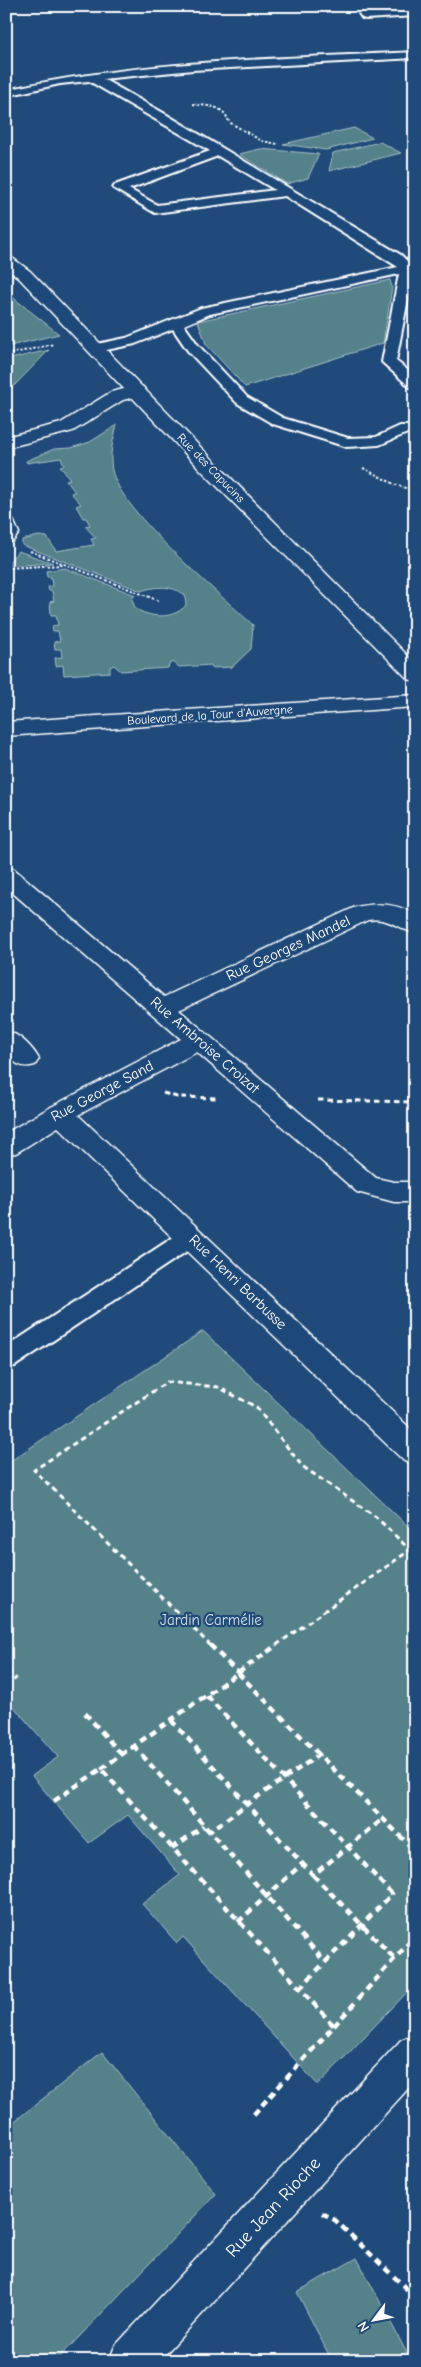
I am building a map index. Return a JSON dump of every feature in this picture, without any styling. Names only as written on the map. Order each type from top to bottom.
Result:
[{"type":"street","name":"Rue des Capucins","points":[[6,261],[24,274],[206,464],[415,675]]},
{"type":"street","points":[[6,443],[67,427],[116,396],[137,391]]},
{"type":"street","name":"Boulevard de la Tour d'Auvergne","points":[[6,729],[415,701]]},
{"type":"street","name":"Rue Ambroise Croizat","points":[[8,879],[162,1008],[366,1185],[394,1192],[415,1192]]},
{"type":"street","name":"Rue Georges Mandel","points":[[162,1008],[362,913],[381,910],[403,916],[415,925]]},
{"type":"street","points":[[6,1040],[26,1059]]},
{"type":"street","name":"Rue George Sand","points":[[6,1146],[60,1113],[199,1040]]},
{"type":"street","name":"Rue Henri Barbusse","points":[[60,1113],[415,1452]]},
{"type":"street","name":"Rue Jean Rioche","points":[[130,2361],[415,2053]]},
{"type":"lane","points":[[359,6],[366,16],[415,13]]},
{"type":"lane","points":[[6,93],[60,81],[193,66],[415,55]]},
{"type":"lane","points":[[91,77],[220,151],[369,240],[411,268]]},
{"type":"lane","points":[[220,151],[119,188],[155,209],[288,192]]},
{"type":"lane","points":[[91,343],[130,340],[206,311],[411,268]]},
{"type":"lane","points":[[411,268],[389,362],[415,384]]},
{"type":"lane","points":[[175,322],[193,348],[242,400],[278,421],[347,443],[379,441],[405,430]]},
{"type":"lane","points":[[6,1358],[191,1237]]},
{"type":"path","points":[[187,102],[223,109],[228,114],[229,122],[262,141],[278,144]]},
{"type":"path","points":[[6,355],[91,343]]},
{"type":"path","points":[[347,443],[345,456],[396,485],[415,491]]},
{"type":"path","points":[[24,548],[160,601]]},
{"type":"path","points":[[6,568],[66,565]]},
{"type":"path","points":[[415,1555],[376,1517],[302,1466],[256,1407],[218,1387],[166,1382],[34,1470],[415,1851]]},
{"type":"path","points":[[54,1802],[410,1550]]},
{"type":"path","points":[[6,1669],[16,1680]]},
{"type":"path","points":[[207,1695],[392,1894],[299,1989]]},
{"type":"path","points":[[86,1713],[122,1754]]},
{"type":"path","points":[[171,1720],[312,1875],[395,1959]]},
{"type":"path","points":[[134,1746],[325,1962]]},
{"type":"path","points":[[209,1832],[320,1754]]},
{"type":"path","points":[[101,1769],[334,2026]]},
{"type":"path","points":[[312,1875],[383,1819]]},
{"type":"path","points":[[172,1848],[204,1826]]},
{"type":"path","points":[[238,1922],[302,1864]]},
{"type":"path","points":[[252,2115],[415,1936]]},
{"type":"path","points":[[286,2193],[335,2220],[415,2297]]},
{"type":"green space","points":[[354,128],[373,138],[326,150],[283,144]]},
{"type":"green space","points":[[380,142],[401,153],[329,171],[333,153]]},
{"type":"green space","points":[[260,149],[319,154],[308,178],[287,184],[239,154]]},
{"type":"green space","points":[[390,280],[392,287],[383,343],[245,387],[206,344],[198,321]]},
{"type":"green space","points":[[6,292],[59,334],[6,347]]},
{"type":"green space","points":[[49,350],[6,394],[6,360]]},
{"type":"green space","points":[[117,425],[111,458],[112,470],[119,488],[151,529],[195,573],[253,625],[251,649],[232,667],[212,668],[211,665],[179,667],[173,662],[169,664],[168,668],[121,671],[114,665],[110,667],[110,672],[64,675],[63,665],[56,666],[55,658],[62,657],[61,649],[55,649],[54,642],[60,641],[58,631],[53,631],[52,626],[58,625],[56,615],[51,615],[50,602],[54,601],[52,591],[49,591],[48,587],[52,586],[51,577],[47,577],[46,571],[65,568],[135,595],[132,599],[135,608],[147,614],[168,615],[181,610],[186,605],[185,595],[175,589],[158,587],[141,591],[22,545],[22,540],[39,536],[47,537],[56,551],[94,545],[91,539],[96,538],[85,526],[90,525],[76,506],[81,504],[71,493],[75,492],[66,480],[70,479],[60,466],[64,465],[61,458],[27,463],[26,461],[54,449],[71,448],[90,442]]},
{"type":"green space","points":[[18,551],[53,563],[6,566]]},
{"type":"green space","name":"Jardin Carmélie","points":[[203,1331],[415,1533],[415,1984],[318,2085],[183,1937],[177,1943],[142,1904],[180,1875],[128,1815],[89,1843],[32,1776],[58,1757],[6,1698],[6,1464]]},
{"type":"green space","points":[[102,2052],[216,2194],[56,2361],[6,2361],[6,2128]]},
{"type":"green space","points":[[357,2258],[411,2361],[332,2361],[297,2292]]}]
